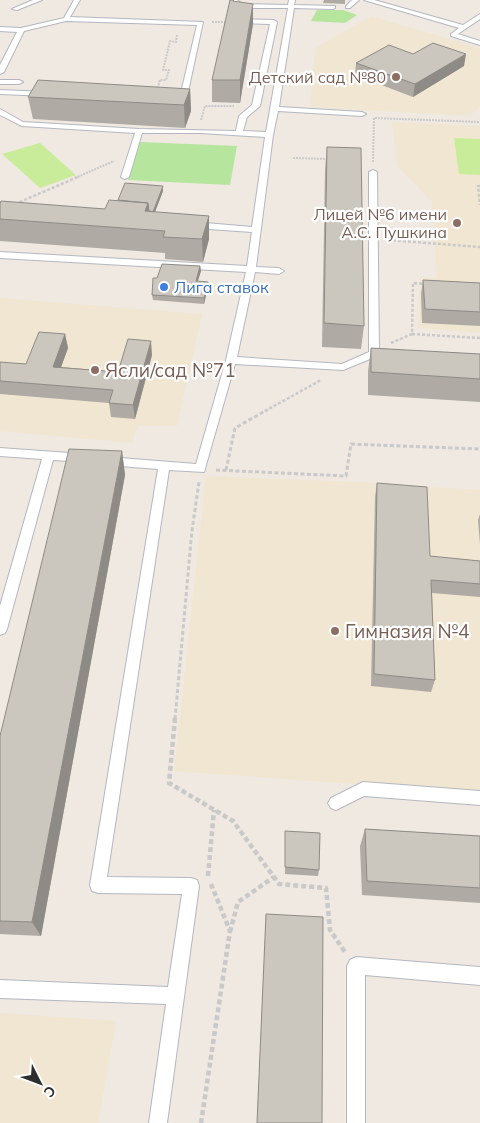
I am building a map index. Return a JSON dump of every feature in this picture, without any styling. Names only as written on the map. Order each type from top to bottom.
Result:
[{"type":"lane","points":[[15,8],[39,0]]},
{"type":"lane","points":[[66,19],[77,0]]},
{"type":"lane","points":[[233,0],[240,6],[291,4],[333,8]]},
{"type":"lane","points":[[348,7],[356,0]]},
{"type":"lane","points":[[367,0],[464,27]]},
{"type":"lane","points":[[0,452],[200,469],[231,360],[251,269],[269,135],[275,109],[291,4]]},
{"type":"lane","points":[[239,133],[243,116],[256,106],[274,22],[237,20],[240,6]]},
{"type":"lane","points":[[480,16],[453,35],[480,43]]},
{"type":"lane","points":[[0,72],[21,30],[66,19],[201,23],[183,99],[166,98]]},
{"type":"lane","points":[[0,29],[43,30]]},
{"type":"lane","points":[[0,82],[19,82]]},
{"type":"lane","points":[[0,92],[56,94]]},
{"type":"lane","points":[[275,109],[362,114]]},
{"type":"lane","points":[[0,111],[22,124],[139,131],[183,132],[201,130],[269,135]]},
{"type":"lane","points":[[125,177],[139,131]]},
{"type":"lane","points":[[373,172],[374,352]]},
{"type":"lane","points":[[186,224],[256,230]]},
{"type":"lane","points":[[0,255],[279,270]]},
{"type":"lane","points":[[231,360],[343,366],[374,352],[393,356]]},
{"type":"lane","points":[[0,629],[50,455]]},
{"type":"lane","points":[[158,1123],[191,886],[98,885],[164,466]]},
{"type":"lane","points":[[336,803],[363,790],[480,798]]},
{"type":"lane","points":[[356,1123],[356,966],[480,976]]},
{"type":"lane","points":[[0,989],[176,996]]},
{"type":"path","points":[[157,91],[160,80],[166,80],[169,70],[163,70],[170,41],[176,42],[178,32],[165,30],[167,22]]},
{"type":"path","points":[[373,172],[374,118],[480,122]]},
{"type":"path","points":[[15,204],[40,192],[72,181],[96,168],[131,155]]},
{"type":"path","points":[[293,158],[329,159]]},
{"type":"path","points":[[364,161],[373,161]]},
{"type":"path","points":[[480,186],[478,186],[480,205]]},
{"type":"path","points":[[374,239],[480,247]]},
{"type":"path","points":[[412,334],[413,283],[428,284]]},
{"type":"path","points":[[374,352],[412,334],[480,338]]},
{"type":"path","points":[[226,470],[235,428],[343,366]]},
{"type":"path","points":[[356,966],[330,930],[326,888],[279,884],[233,821],[169,783],[192,530],[200,469],[346,476],[351,444],[480,449]]},
{"type":"path","points":[[214,810],[207,874],[230,933]]},
{"type":"path","points":[[200,1123],[230,933],[238,902],[274,877]]},
{"type":"shaded area","name":"Детский сад №80","points":[[371,16],[480,48],[480,106],[470,116],[310,107],[315,48]]},
{"type":"shaded area","name":"Лицей №6 имени А.С. Пушкина","points":[[392,122],[480,126],[480,333],[418,328],[420,278],[437,278],[432,202],[397,166]]},
{"type":"shaded area","name":"Ясли/сад №71","points":[[0,298],[202,314],[177,426],[138,426],[132,443],[0,431]]},
{"type":"shaded area","name":"Гимназия №4","points":[[206,476],[356,482],[480,490],[480,793],[174,771]]},
{"type":"shaded area","points":[[0,1013],[116,1021],[98,1123],[0,1123]]},
{"type":"green space","points":[[317,10],[343,10],[357,15],[345,23],[311,21]]},
{"type":"green space","points":[[454,138],[480,139],[480,175],[459,174]]},
{"type":"green space","points":[[140,142],[237,146],[230,185],[128,180]]},
{"type":"green space","points":[[40,143],[76,175],[40,188],[2,154]]},
{"type":"building","points":[[230,0],[253,4],[240,80],[212,80]]},
{"type":"building","points":[[433,43],[466,54],[415,84],[356,63],[389,45],[413,54]]},
{"type":"building","points":[[38,80],[190,89],[184,105],[28,97]]},
{"type":"building","points":[[327,147],[361,148],[364,326],[324,323]]},
{"type":"building","points":[[125,183],[163,186],[153,212],[149,211],[148,203],[118,200]]},
{"type":"building","points":[[109,200],[148,203],[145,211],[209,216],[202,239],[163,237],[165,231],[0,219],[1,201],[105,209]]},
{"type":"building","points":[[162,264],[200,266],[196,281],[208,282],[204,298],[152,295],[153,278],[157,278]]},
{"type":"building","points":[[423,280],[480,283],[480,312],[425,309]]},
{"type":"building","points":[[39,332],[65,334],[53,367],[118,372],[128,339],[151,341],[133,405],[109,403],[113,390],[0,381],[0,362],[26,364]]},
{"type":"building","points":[[371,348],[480,354],[480,379],[371,372]]},
{"type":"building","points":[[69,449],[122,451],[32,922],[0,921],[0,736]]},
{"type":"building","points":[[377,483],[427,487],[430,556],[480,561],[480,584],[431,580],[435,680],[374,674]]},
{"type":"building","points":[[365,829],[480,836],[480,888],[367,881]]},
{"type":"building","points":[[285,831],[320,833],[319,870],[285,867]]},
{"type":"building","points":[[266,914],[323,917],[322,1123],[257,1123]]},
{"type":"place","name":"Детский сад №80","points":[[396,77]]},
{"type":"place","name":"Лицей №6 имени А.С. Пушкина","points":[[457,223]]},
{"type":"place","name":"Лига ставок","points":[[164,287]]},
{"type":"place","name":"Ясли/сад №71","points":[[95,370]]},
{"type":"place","name":"Гимназия №4","points":[[335,631]]}]
